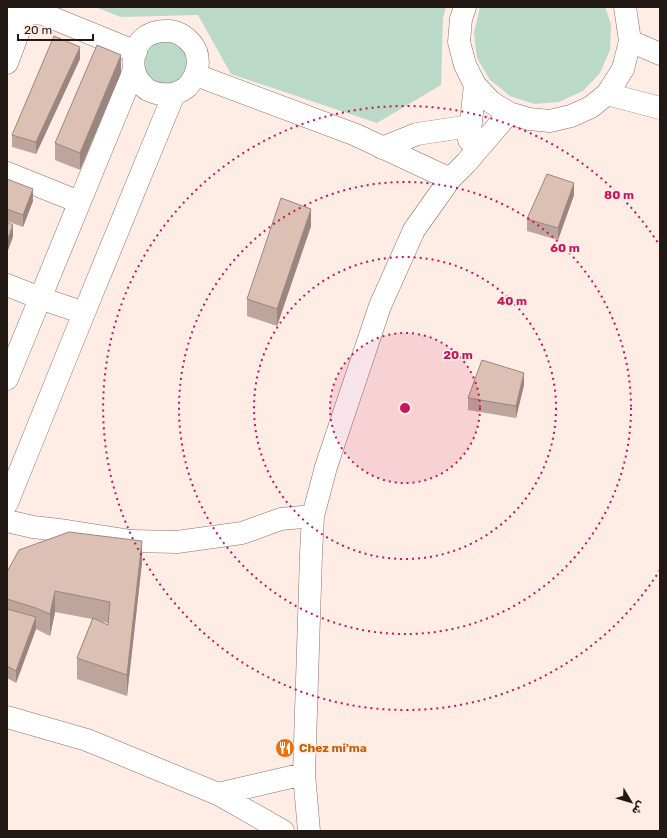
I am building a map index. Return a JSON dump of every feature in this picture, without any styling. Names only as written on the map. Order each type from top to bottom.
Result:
[{"type":"street","points":[[465,7],[461,19],[459,42],[464,65],[475,85],[491,102],[509,113],[529,119],[550,120],[571,116],[590,107],[607,94],[623,69],[630,41],[624,7]]},
{"type":"street","points":[[7,63],[17,14],[43,14],[135,61]]},
{"type":"street","points":[[170,30],[177,32],[187,38],[195,48],[198,59],[196,75],[186,88],[174,94],[163,95],[148,90],[136,78],[136,48],[144,38],[157,31],[170,30]]},
{"type":"street","points":[[630,41],[660,54]]},
{"type":"street","points":[[7,379],[135,61]]},
{"type":"street","points":[[196,75],[356,135],[450,179]]},
{"type":"street","points":[[466,163],[475,85]]},
{"type":"street","points":[[7,503],[174,94]]},
{"type":"street","points":[[607,94],[660,108]]},
{"type":"street","points":[[309,831],[304,774],[313,516],[326,467],[380,306],[414,230],[450,179],[466,163],[509,113]]},
{"type":"street","points":[[382,148],[417,134],[470,126]]},
{"type":"street","points":[[7,173],[79,202]]},
{"type":"street","points":[[7,285],[84,313]]},
{"type":"street","points":[[7,521],[34,527],[131,541],[177,542],[242,533],[281,519],[313,516]]},
{"type":"street","points":[[7,717],[87,740],[218,794],[283,831]]},
{"type":"street","points":[[218,794],[304,774]]},
{"type":"green space","points":[[95,7],[446,7],[443,18],[441,85],[377,123],[231,74],[198,15],[121,17]]},
{"type":"green space","points":[[480,7],[605,7],[611,24],[610,50],[600,73],[583,91],[559,102],[534,104],[510,96],[490,80],[477,58],[474,33]]},
{"type":"green space","points":[[167,41],[183,50],[188,67],[185,74],[175,85],[158,87],[142,69],[144,56],[149,47],[157,43]]},
{"type":"building","points":[[54,36],[80,47],[36,142],[12,135]]},
{"type":"building","points":[[97,45],[121,55],[80,153],[55,143]]},
{"type":"building","points":[[547,174],[574,183],[558,228],[527,219]]},
{"type":"building","points":[[7,179],[33,189],[23,215],[7,209]]},
{"type":"building","points":[[281,198],[311,209],[277,309],[247,299]]},
{"type":"building","points":[[7,222],[13,225],[7,241]]},
{"type":"building","points":[[482,360],[524,373],[516,406],[468,398]]},
{"type":"building","points":[[69,532],[142,541],[127,675],[77,658],[93,618],[108,625],[110,602],[55,591],[50,614],[7,599],[7,572],[19,550]]},
{"type":"building","points":[[7,609],[36,617],[16,671],[7,666]]},
{"type":"place","name":"Chez mi'ma","points":[[285,748]]}]
